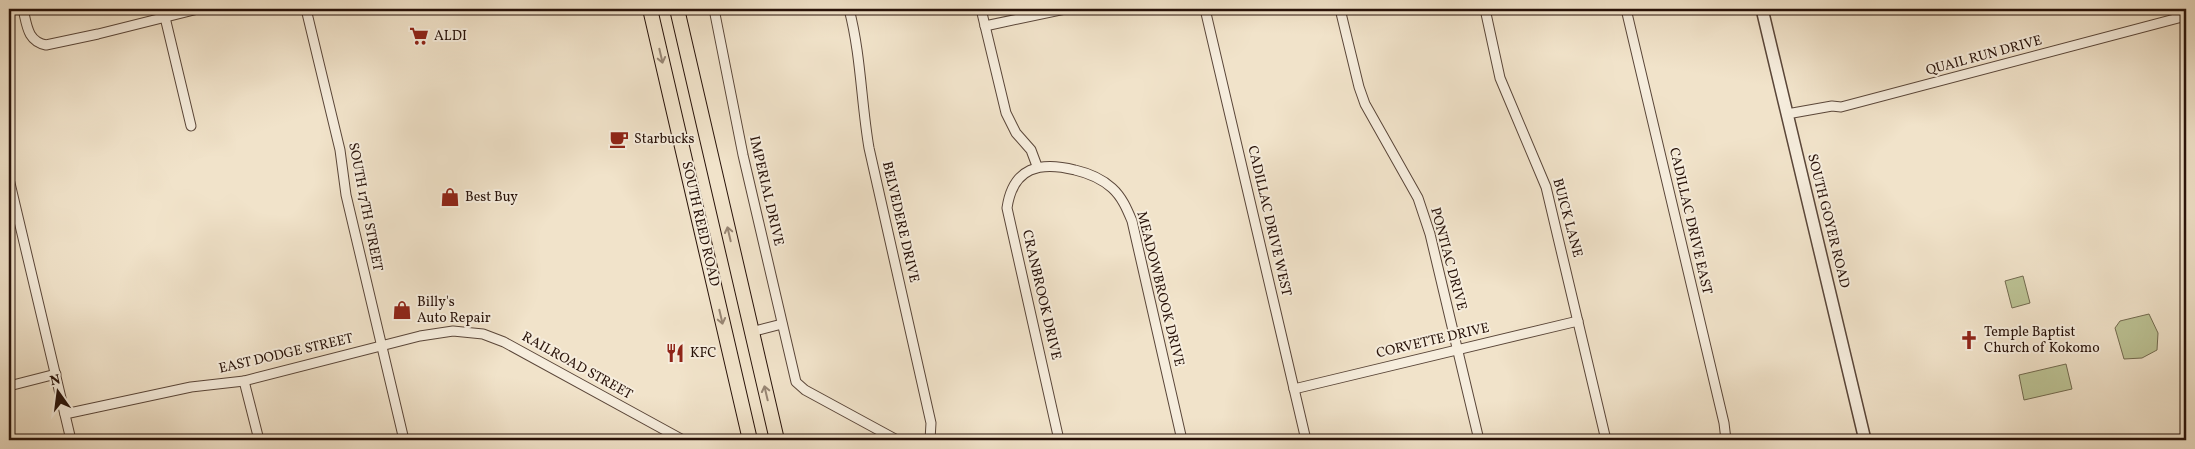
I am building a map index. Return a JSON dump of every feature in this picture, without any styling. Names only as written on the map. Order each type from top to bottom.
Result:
[{"type":"main road","name":"SOUTH REED ROAD","points":[[650,9],[750,440]]},
{"type":"main road","name":"SOUTH REED ROAD","points":[[677,9],[776,440]]},
{"type":"street","points":[[23,9],[28,31],[38,43],[46,45],[98,34],[164,13],[198,9]]},
{"type":"street","name":"SOUTH 17TH STREET","points":[[306,9],[340,150],[346,195],[404,440]]},
{"type":"street","name":"IMPERIAL DRIVE","points":[[714,9],[743,155],[795,378],[805,390],[897,440]]},
{"type":"street","name":"BELVEDERE DRIVE","points":[[850,9],[860,58],[863,111],[869,148],[931,423],[930,440]]},
{"type":"street","points":[[981,9],[1006,113],[1016,133],[1030,150],[1037,166]]},
{"type":"street","points":[[986,26],[1065,9]]},
{"type":"street","name":"CADILLAC DRIVE WEST","points":[[1205,9],[1306,440]]},
{"type":"street","name":"PONTIAC DRIVE","points":[[1340,9],[1365,104],[1418,198],[1430,234],[1479,440]]},
{"type":"street","name":"BUICK LANE","points":[[1484,9],[1500,78],[1546,186],[1606,440]]},
{"type":"street","name":"CADILLAC DRIVE EAST","points":[[1626,9],[1724,423],[1726,440]]},
{"type":"street","name":"SOUTH GOYER ROAD","points":[[1762,9],[1865,440]]},
{"type":"street","points":[[164,13],[191,126]]},
{"type":"street","name":"QUAIL RUN DRIVE","points":[[1787,114],[1859,102],[2186,16]]},
{"type":"street","name":"MEADOWBROOK DRIVE","points":[[1037,166],[1055,165],[1088,173],[1112,188],[1124,202],[1132,221],[1182,440]]},
{"type":"street","name":"CRANBROOK DRIVE","points":[[1037,166],[1030,169],[1015,184],[1007,208],[1059,440]]},
{"type":"street","points":[[9,179],[71,440]]},
{"type":"street","name":"CORVETTE DRIVE","points":[[1294,389],[1578,321]]},
{"type":"street","points":[[751,332],[782,324]]},
{"type":"street","name":"EAST DODGE STREET","points":[[65,414],[191,387],[244,381],[381,346],[453,331]]},
{"type":"street","name":"RAILROAD STREET","points":[[453,331],[483,334],[504,342],[683,440]]},
{"type":"street","points":[[9,386],[56,374]]},
{"type":"street","points":[[244,381],[259,440]]},
{"type":"green space","points":[[2023,276],[2030,303],[2012,308],[2005,281]]},
{"type":"green space","points":[[2149,314],[2158,333],[2157,350],[2142,358],[2124,359],[2115,328],[2120,321]]},
{"type":"green space","points":[[2066,364],[2072,389],[2024,400],[2019,375]]},
{"type":"place","name":"ALDI","points":[[419,36]]},
{"type":"place","name":"Starbucks","points":[[619,139]]},
{"type":"place","name":"Best Buy","points":[[450,197]]},
{"type":"place","name":"Billy's Auto Repair","points":[[402,310]]},
{"type":"place","name":"Temple Baptist Church of Kokomo","points":[[1969,340]]},
{"type":"place","name":"KFC","points":[[675,353]]}]
